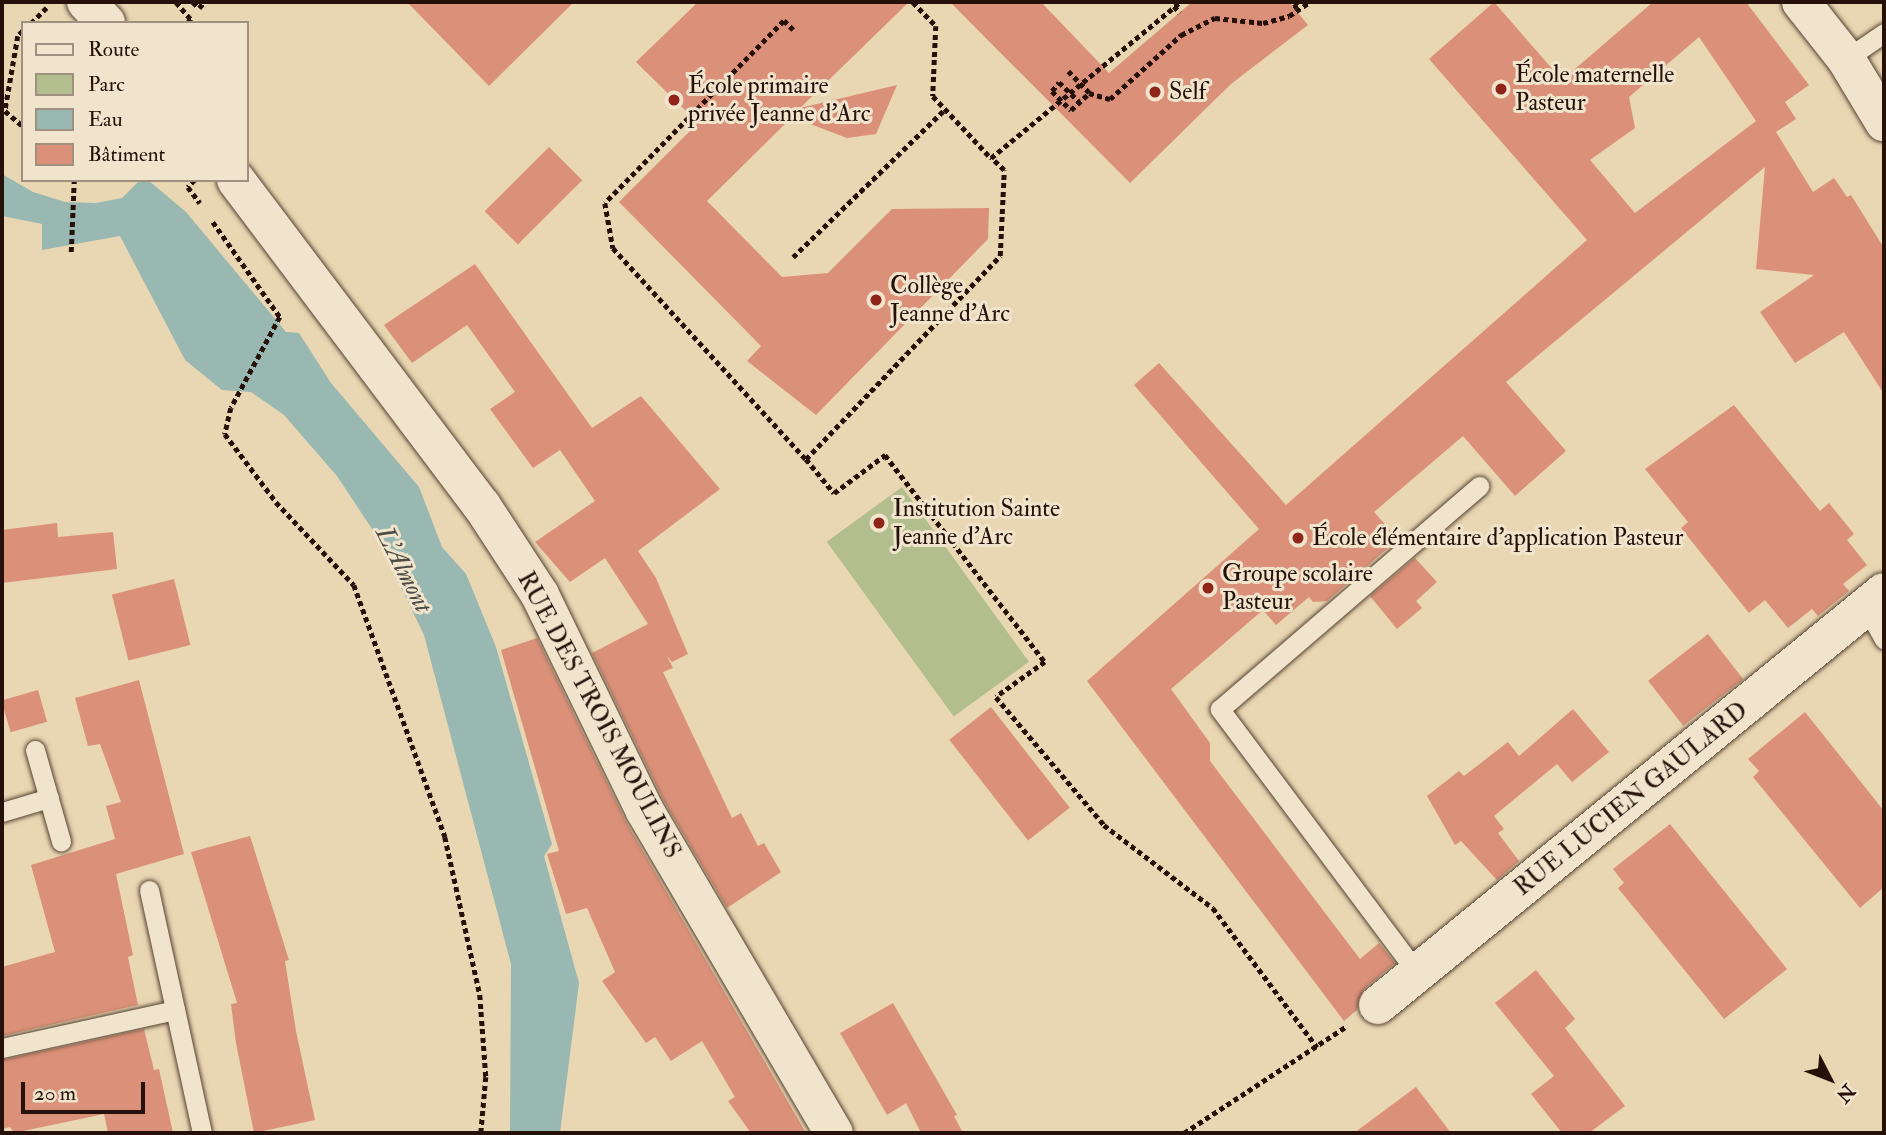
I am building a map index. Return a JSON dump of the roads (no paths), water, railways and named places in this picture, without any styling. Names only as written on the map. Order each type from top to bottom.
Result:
[{"type":"street","points":[[86,2],[104,21]]},
{"type":"street","points":[[1801,2],[1846,59],[1884,122]]},
{"type":"street","name":"RUE DES TROIS MOULINS","points":[[238,182],[482,506],[540,596],[645,811],[834,1133]]},
{"type":"street","name":"RUE LUCIEN GAULARD","points":[[1378,1005],[1878,613]]},
{"type":"lane","points":[[1846,59],[1884,33]]},
{"type":"lane","points":[[1418,974],[1220,709],[1479,486]]},
{"type":"lane","points":[[35,750],[61,841]]},
{"type":"lane","points":[[2,812],[49,797]]},
{"type":"lane","points":[[149,890],[202,1133]]},
{"type":"lane","points":[[2,1048],[175,1010]]},
{"type":"water","name":"L'Almont","points":[[2,174],[33,192],[65,202],[96,203],[122,198],[138,182],[150,182],[186,212],[286,332],[299,333],[331,383],[419,487],[442,547],[466,574],[496,647],[552,844],[544,856],[579,983],[560,1133],[510,1133],[511,964],[424,635],[374,532],[337,476],[284,415],[251,392],[222,390],[185,360],[120,236],[42,250],[42,224],[2,216]]},
{"type":"place","name":"École maternelle Pasteur","points":[[1501,89]]},
{"type":"place","name":"Self","points":[[1155,92]]},
{"type":"place","name":"École primaire privée Jeanne d'Arc","points":[[674,100]]},
{"type":"place","name":"Collège Jeanne d'Arc","points":[[876,300]]},
{"type":"place","name":"Institution Sainte Jeanne d'Arc","points":[[879,523]]},
{"type":"place","name":"École élémentaire d'application Pasteur","points":[[1298,538]]},
{"type":"place","name":"Groupe scolaire Pasteur","points":[[1208,588]]}]
